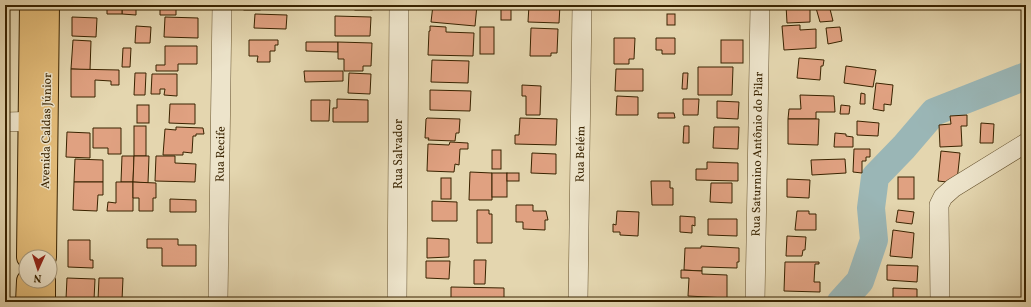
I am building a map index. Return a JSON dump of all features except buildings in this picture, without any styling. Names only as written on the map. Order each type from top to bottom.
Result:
[{"type":"main road","name":"Avenida Caldas Júnior","points":[[31,5],[45,249]]},
{"type":"main road","name":"Avenida Caldas Júnior","points":[[29,249],[37,121],[48,5]]},
{"type":"main road","points":[[27,302],[28,289]]},
{"type":"main road","points":[[44,289],[44,302]]},
{"type":"street","name":"Rua Recife","points":[[218,302],[222,5]]},
{"type":"street","name":"Rua Salvador","points":[[397,302],[399,5]]},
{"type":"street","name":"Rua Belém","points":[[578,302],[582,5]]},
{"type":"street","name":"Rua Saturnino Antônio do Pilar","points":[[755,302],[760,5]]},
{"type":"street","points":[[5,122],[37,121]]},
{"type":"street","points":[[940,302],[939,205],[943,196],[953,188],[1026,143]]},
{"type":"waterway","points":[[841,302],[860,281],[874,240],[871,208],[875,177],[904,147],[934,112],[1026,76]]}]
